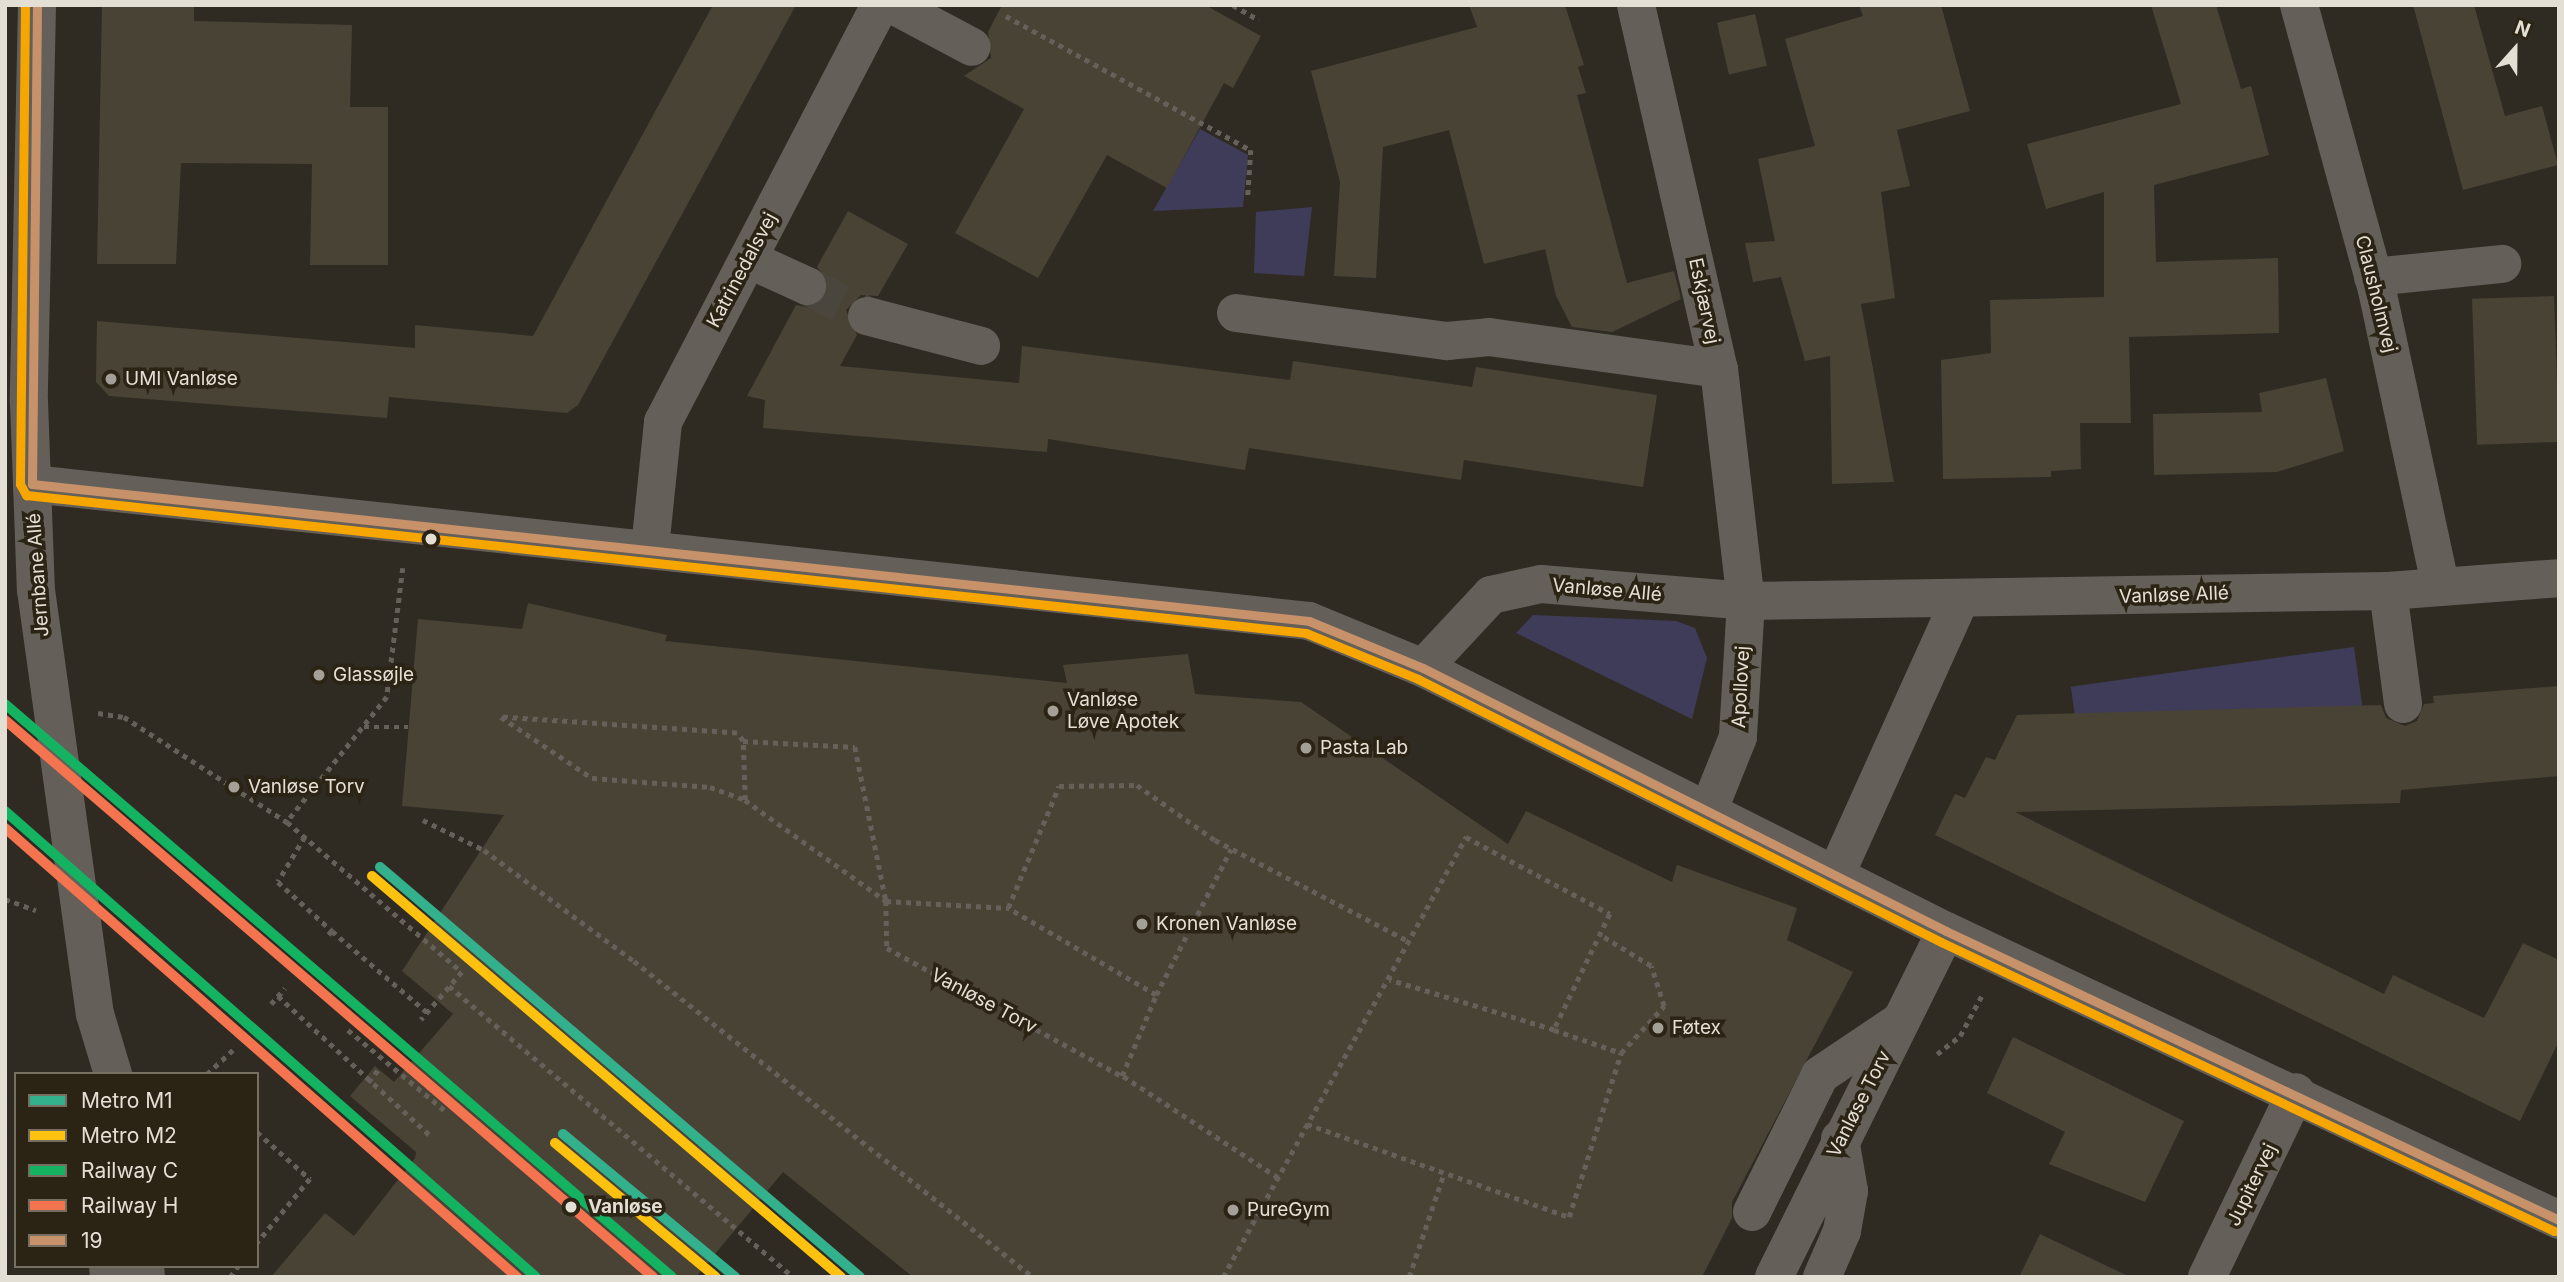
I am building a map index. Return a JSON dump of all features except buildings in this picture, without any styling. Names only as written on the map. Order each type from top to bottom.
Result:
[{"type":"street","name":"Jernbane Allé","points":[[37,5],[20,208],[36,590],[95,1014],[112,1072]]},
{"type":"street","name":"Katrinedalsvej","points":[[650,548],[663,422],[880,5]]},
{"type":"street","points":[[893,5],[972,47]]},
{"type":"street","name":"Eskjærvej","points":[[1636,5],[1718,369],[1746,601]]},
{"type":"street","name":"Clausholmvej","points":[[2299,5],[2373,277],[2440,585]]},
{"type":"street","points":[[748,259],[807,286]]},
{"type":"street","points":[[2373,277],[2502,264]]},
{"type":"street","points":[[1236,313],[1447,341],[1489,337],[1718,369]]},
{"type":"street","points":[[867,316],[981,346]]},
{"type":"street","points":[[32,484],[408,529],[650,548],[1309,621],[1423,668],[1709,809],[1946,932],[2296,1092],[2559,1220]]},
{"type":"street","name":"Vanløse Allé","points":[[1423,668],[1491,595],[1541,584],[1746,601],[1960,600],[2388,591],[2559,578]]},
{"type":"street","points":[[2388,591],[2403,704]]},
{"type":"street","points":[[1836,874],[1960,600]]},
{"type":"street","name":"Apollovej","points":[[1709,809],[1738,737],[1746,601]]},
{"type":"street","name":"Vanløse Torv","points":[[1773,1277],[1946,932]]},
{"type":"street","name":"Jernbane Allé","points":[[91,1072],[95,1014]]},
{"type":"street","points":[[1752,1212],[1820,1075],[1901,1021]]},
{"type":"street","name":"Jupitervej","points":[[2207,1277],[2296,1092]]},
{"type":"street","points":[[1822,1277],[1842,1231],[1849,1191],[1840,1139]]},
{"type":"path","points":[[1233,5],[1259,20]]},
{"type":"path","points":[[972,47],[993,10],[1005,16],[1251,150],[1248,195]]},
{"type":"path","points":[[287,822],[387,697],[408,529]]},
{"type":"path","points":[[52,708],[124,717],[287,822],[305,837],[462,972],[421,1020]]},
{"type":"path","name":"Vanløse Torv","points":[[886,901],[745,800],[710,787],[592,778],[501,718],[737,733],[743,741],[855,747],[886,901],[887,948],[1122,1076],[1278,1178]]},
{"type":"path","points":[[363,727],[408,727]]},
{"type":"path","points":[[743,741],[745,800]]},
{"type":"path","points":[[1008,908],[1059,786],[1137,785],[1231,849],[1408,941]]},
{"type":"path","points":[[423,820],[484,850],[634,961],[1033,1277]]},
{"type":"path","points":[[1223,1277],[1466,836],[1610,914],[1554,1030]]},
{"type":"path","points":[[305,837],[278,882],[427,1012]]},
{"type":"path","points":[[1122,1076],[1156,995],[1231,849]]},
{"type":"path","points":[[886,901],[1008,908],[1156,995]]},
{"type":"path","points":[[326,938],[332,931]]},
{"type":"path","points":[[1307,1124],[1569,1217],[1621,1053],[1664,1006],[1651,966],[1600,935]]},
{"type":"path","points":[[1931,1058],[1960,1036],[2001,957]]},
{"type":"path","points":[[1389,980],[1621,1053]]},
{"type":"path","points":[[449,986],[793,1277]]},
{"type":"path","points":[[271,1004],[285,988]]},
{"type":"path","points":[[278,996],[368,1082],[432,1137]]},
{"type":"path","points":[[348,1030],[448,1113]]},
{"type":"path","points":[[209,1072],[235,1048]]},
{"type":"path","points":[[368,1082],[378,1070]]},
{"type":"path","points":[[259,1134],[310,1179],[259,1241]]},
{"type":"path","points":[[1409,1277],[1444,1172]]},
{"type":"shaded area","points":[[1200,129],[1248,155],[1243,207],[1153,211]]},
{"type":"shaded area","points":[[1312,207],[1304,276],[1254,273],[1256,212]]},
{"type":"shaded area","points":[[1533,615],[1676,621],[1695,628],[1707,658],[1692,719],[1516,633]]},
{"type":"shaded area","points":[[2354,647],[2362,705],[2079,745],[2071,687]]},
{"type":"tunnel","points":[[807,286],[867,316]]},
{"type":"metro line","name":"M1","points":[[380,867],[860,1277]]},
{"type":"metro line","name":"M2","points":[[372,876],[841,1277]]},
{"type":"metro line","name":"M1","points":[[563,1134],[735,1277]]},
{"type":"metro line","name":"M2","points":[[555,1143],[716,1277]]},
{"type":"rail line","name":"C","points":[[5,704],[672,1277]]},
{"type":"rail line","name":"H","points":[[5,720],[653,1277]]},
{"type":"rail line","name":"C","points":[[5,811],[536,1277]]},
{"type":"rail line","name":"H","points":[[5,828],[517,1277]]},
{"type":"transit line","points":[[25,5],[20,484],[26,495],[1306,633],[1418,679],[1941,942],[2554,1231]]},
{"type":"transit line","name":"19","points":[[32,484],[37,5]]},
{"type":"transit line","name":"19","points":[[32,484],[1309,621],[1423,668],[1946,931],[2559,1220]]},
{"type":"place","name":"UMI Vanløse","points":[[111,379]]},
{"type":"place","name":"Glassøjle","points":[[319,675]]},
{"type":"place","name":"Vanløse Løve Apotek","points":[[1053,711]]},
{"type":"place","name":"Pasta Lab","points":[[1306,748]]},
{"type":"place","name":"Vanløse Torv","points":[[234,787]]},
{"type":"place","name":"Kronen Vanløse","points":[[1142,924]]},
{"type":"place","name":"Føtex","points":[[1658,1028]]},
{"type":"place","name":"Vanløse","points":[[571,1207]]},
{"type":"place","name":"PureGym","points":[[1233,1210]]}]
